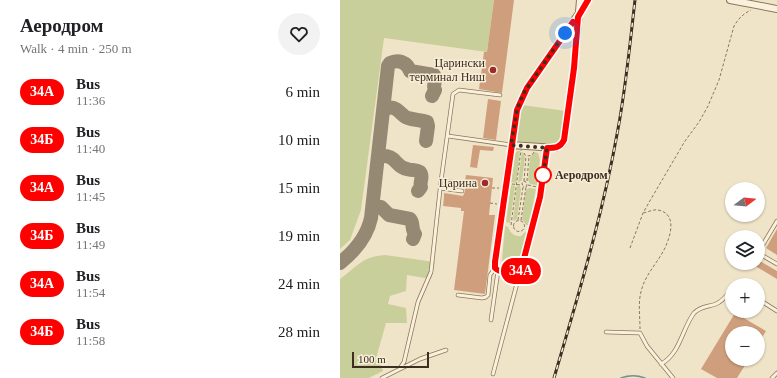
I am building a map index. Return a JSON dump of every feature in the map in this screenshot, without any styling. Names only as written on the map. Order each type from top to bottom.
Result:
[{"type":"street","points":[[511,145],[556,148],[560,146],[565,136],[574,68],[580,0]]},
{"type":"street","points":[[547,148],[540,197],[520,272],[516,273],[497,270],[495,262],[517,110],[523,94],[578,17],[588,0]]},
{"type":"street","points":[[730,0],[777,9]]},
{"type":"lane","points":[[400,368],[404,362],[418,302],[431,272],[452,96],[454,92],[459,90],[500,95]]},
{"type":"lane","points":[[448,136],[511,145]]},
{"type":"lane","points":[[440,188],[462,191]]},
{"type":"lane","points":[[765,241],[777,221]]},
{"type":"lane","points":[[765,257],[777,264]]},
{"type":"lane","points":[[458,295],[482,298],[486,297],[488,295],[490,275],[497,270]]},
{"type":"lane","points":[[491,320],[497,270]]},
{"type":"lane","points":[[493,374],[520,272]]},
{"type":"lane","points":[[662,364],[669,360],[693,315],[699,308],[717,304],[725,298]]},
{"type":"lane","points":[[765,303],[777,311]]},
{"type":"lane","points":[[606,332],[640,333],[647,346],[673,378]]},
{"type":"lane","points":[[382,378],[420,359],[446,350]]},
{"type":"lane","points":[[772,378],[777,373]]},
{"type":"path","points":[[630,248],[643,213],[685,141],[699,122],[708,106],[719,80],[736,22],[744,14],[760,5]]},
{"type":"path","points":[[518,220],[524,223],[524,227],[521,231],[516,231],[511,225],[521,150]]},
{"type":"path","points":[[521,185],[524,181],[526,156],[524,150]]},
{"type":"path","points":[[526,156],[534,154],[534,151]]},
{"type":"path","points":[[521,221],[530,156]]},
{"type":"path","points":[[510,183],[521,185],[523,187]]},
{"type":"path","points":[[513,226],[514,222],[518,220],[523,187]]},
{"type":"path","points":[[523,187],[538,187]]},
{"type":"path","points":[[492,188],[499,188]]},
{"type":"path","points":[[490,203],[497,204]]},
{"type":"path","points":[[640,333],[640,292],[648,274],[667,244],[671,229],[670,218],[665,212],[657,209],[643,213]]},
{"type":"green space","points":[[340,0],[494,0],[487,52],[384,38],[361,210],[350,240],[340,249]]},
{"type":"green space","points":[[522,105],[566,111],[561,139],[556,144],[550,145],[518,141],[516,133]]},
{"type":"green space","points":[[520,151],[516,183],[511,182],[515,154]]},
{"type":"green space","points":[[522,151],[525,157],[522,180],[518,183]]},
{"type":"green space","points":[[535,152],[538,153],[540,160],[537,185],[530,184],[528,180],[530,157]]},
{"type":"green space","points":[[511,185],[515,186],[510,223],[506,222]]},
{"type":"green space","points":[[517,186],[520,186],[521,189],[517,219],[513,221]]},
{"type":"green space","points":[[529,188],[536,189],[529,225],[526,225],[522,219],[526,190]]},
{"type":"green space","points":[[505,226],[508,227],[511,233],[517,236],[521,236],[525,232],[527,233],[520,262],[513,268],[505,266],[502,261]]},
{"type":"green space","points":[[385,255],[435,262],[431,279],[407,275],[406,291],[390,296],[388,304],[406,308],[407,323],[386,323],[377,355],[383,371],[369,378],[340,378],[340,279],[365,260]]},
{"type":"building","points":[[494,0],[514,0],[502,93],[479,89],[484,52],[487,52]]},
{"type":"building","points":[[488,99],[501,101],[496,140],[483,138]]},
{"type":"building","points":[[473,145],[494,147],[493,151],[480,150],[477,168],[470,167]]},
{"type":"building","points":[[466,175],[493,178],[489,215],[495,215],[485,294],[454,290],[464,211],[461,211],[461,208],[443,206],[444,193],[463,196],[465,191],[464,187],[445,185],[446,179],[465,181]]},
{"type":"building","points":[[777,229],[777,255],[766,248]]},
{"type":"building","points":[[765,264],[777,271],[777,279],[762,270],[765,270]]},
{"type":"building","points":[[732,318],[744,318],[757,326],[727,326]]},
{"type":"building","points":[[725,329],[725,366],[745,366],[737,378],[717,378],[701,369]]},
{"type":"waterway","points":[[621,378],[627,376],[639,376],[645,378]]},
{"type":"taxiway","points":[[340,263],[351,254],[360,243],[367,231],[371,218],[388,66],[390,63],[399,61],[407,65],[410,71],[434,75],[435,90],[432,96]]},
{"type":"taxiway","points":[[383,111],[387,108],[395,108],[405,117],[427,122],[428,126],[426,141]]},
{"type":"taxiway","points":[[378,156],[389,157],[403,168],[420,172],[422,176],[421,187],[418,191]]},
{"type":"taxiway","points":[[373,206],[381,207],[389,215],[410,219],[415,234],[413,239]]},
{"type":"railway","points":[[554,378],[589,255],[612,161],[628,64],[635,0]]},
{"type":"bus line","name":"34А","points":[[573,22],[523,94],[517,110],[495,262],[495,268],[498,271],[517,273],[520,272],[523,264],[540,197],[547,148],[557,148],[560,146],[564,140],[566,132],[574,68],[578,17],[588,0]]},
{"type":"place","name":"Царински терминал Ниш","points":[[493,70]]},
{"type":"place","name":"Аеродром","points":[[543,175]]},
{"type":"place","name":"Царина","points":[[485,183]]},
{"type":"route","points":[[543,175],[543,177],[547,148],[511,145],[514,123],[523,94],[565,33]]}]
